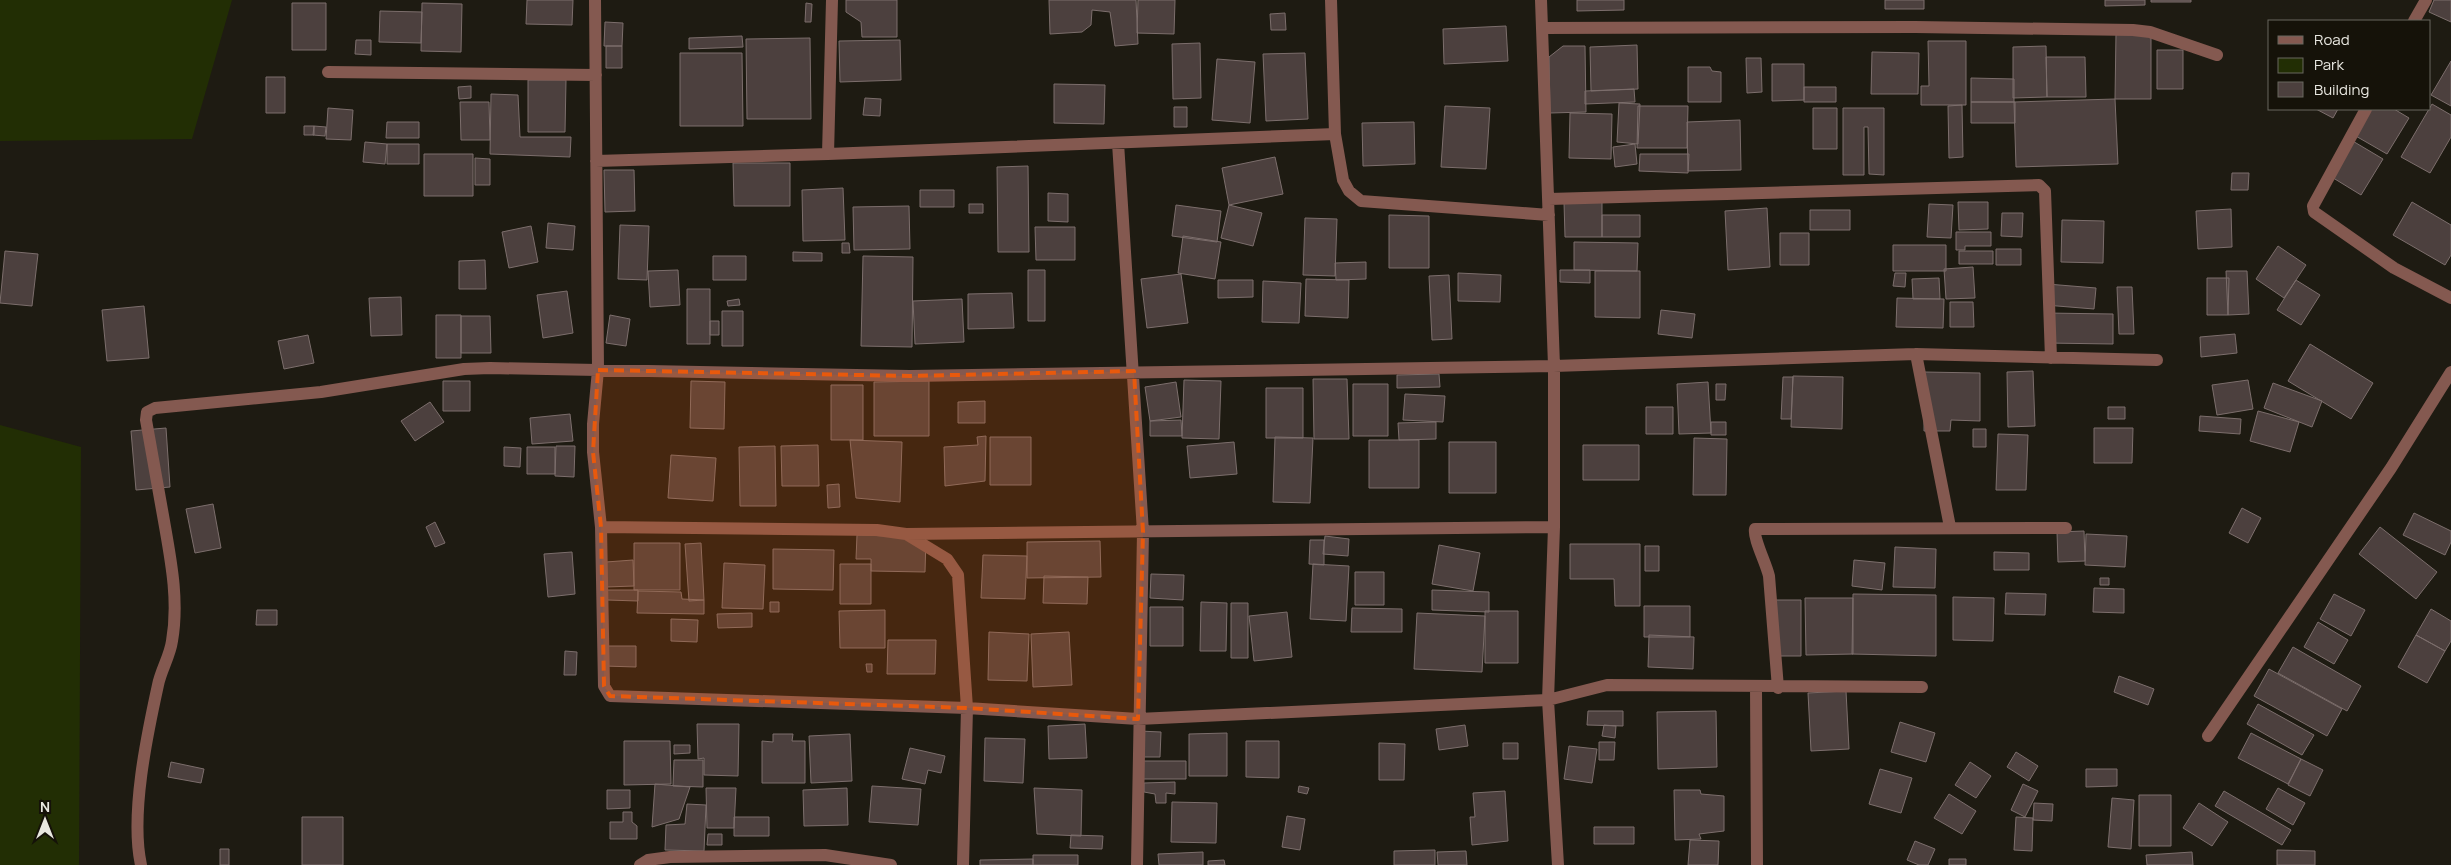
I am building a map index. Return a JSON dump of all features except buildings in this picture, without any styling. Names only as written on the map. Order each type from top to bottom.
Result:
[{"type":"street","points":[[595,0],[598,370],[592,424],[592,452],[601,527],[604,686],[610,696],[967,708],[1138,720],[1548,700],[1606,685],[1778,688],[1922,687]]},
{"type":"street","points":[[828,154],[832,0]]},
{"type":"street","points":[[1331,0],[1334,134],[1343,180],[1349,191],[1361,201],[1549,215]]},
{"type":"street","points":[[1541,0],[1554,366],[1554,527],[1548,700],[1558,865]]},
{"type":"street","points":[[2415,20],[2426,0]]},
{"type":"street","points":[[1543,28],[1915,27],[2133,30],[2150,32],[2217,55]]},
{"type":"street","points":[[328,72],[596,75]]},
{"type":"street","points":[[2365,110],[2313,206],[2314,212],[2394,268],[2451,298]]},
{"type":"street","points":[[596,161],[1334,134]]},
{"type":"street","points":[[1118,143],[1143,532],[1138,720],[1137,865]]},
{"type":"street","points":[[1549,200],[2039,186],[2045,191],[2051,358]]},
{"type":"street","points":[[140,865],[137,850],[137,828],[143,774],[158,683],[172,643],[174,622],[174,579],[146,420],[147,412],[155,408],[321,392],[464,368],[910,376],[1554,366],[1916,354],[2157,360]]},
{"type":"street","points":[[1916,354],[1950,527]]},
{"type":"street","points":[[2208,736],[2391,468],[2451,372]]},
{"type":"street","points":[[601,527],[877,530],[906,534],[1554,527]]},
{"type":"street","points":[[1778,688],[1768,576],[1765,560],[1754,538],[1755,529],[2066,528]]},
{"type":"street","points":[[906,534],[947,559],[958,575],[967,708],[963,865]]},
{"type":"street","points":[[1756,687],[1757,865]]},
{"type":"street","points":[[640,865],[648,860],[670,857],[825,854],[891,865]]},
{"type":"highlighted area","points":[[598,370],[910,376],[1134,371],[1143,532],[1138,719],[967,708],[610,696],[604,686],[601,527],[593,452]]},
{"type":"green space","points":[[0,0],[232,0],[192,139],[0,141]]},
{"type":"green space","points":[[0,425],[81,447],[79,865],[0,865]]}]
